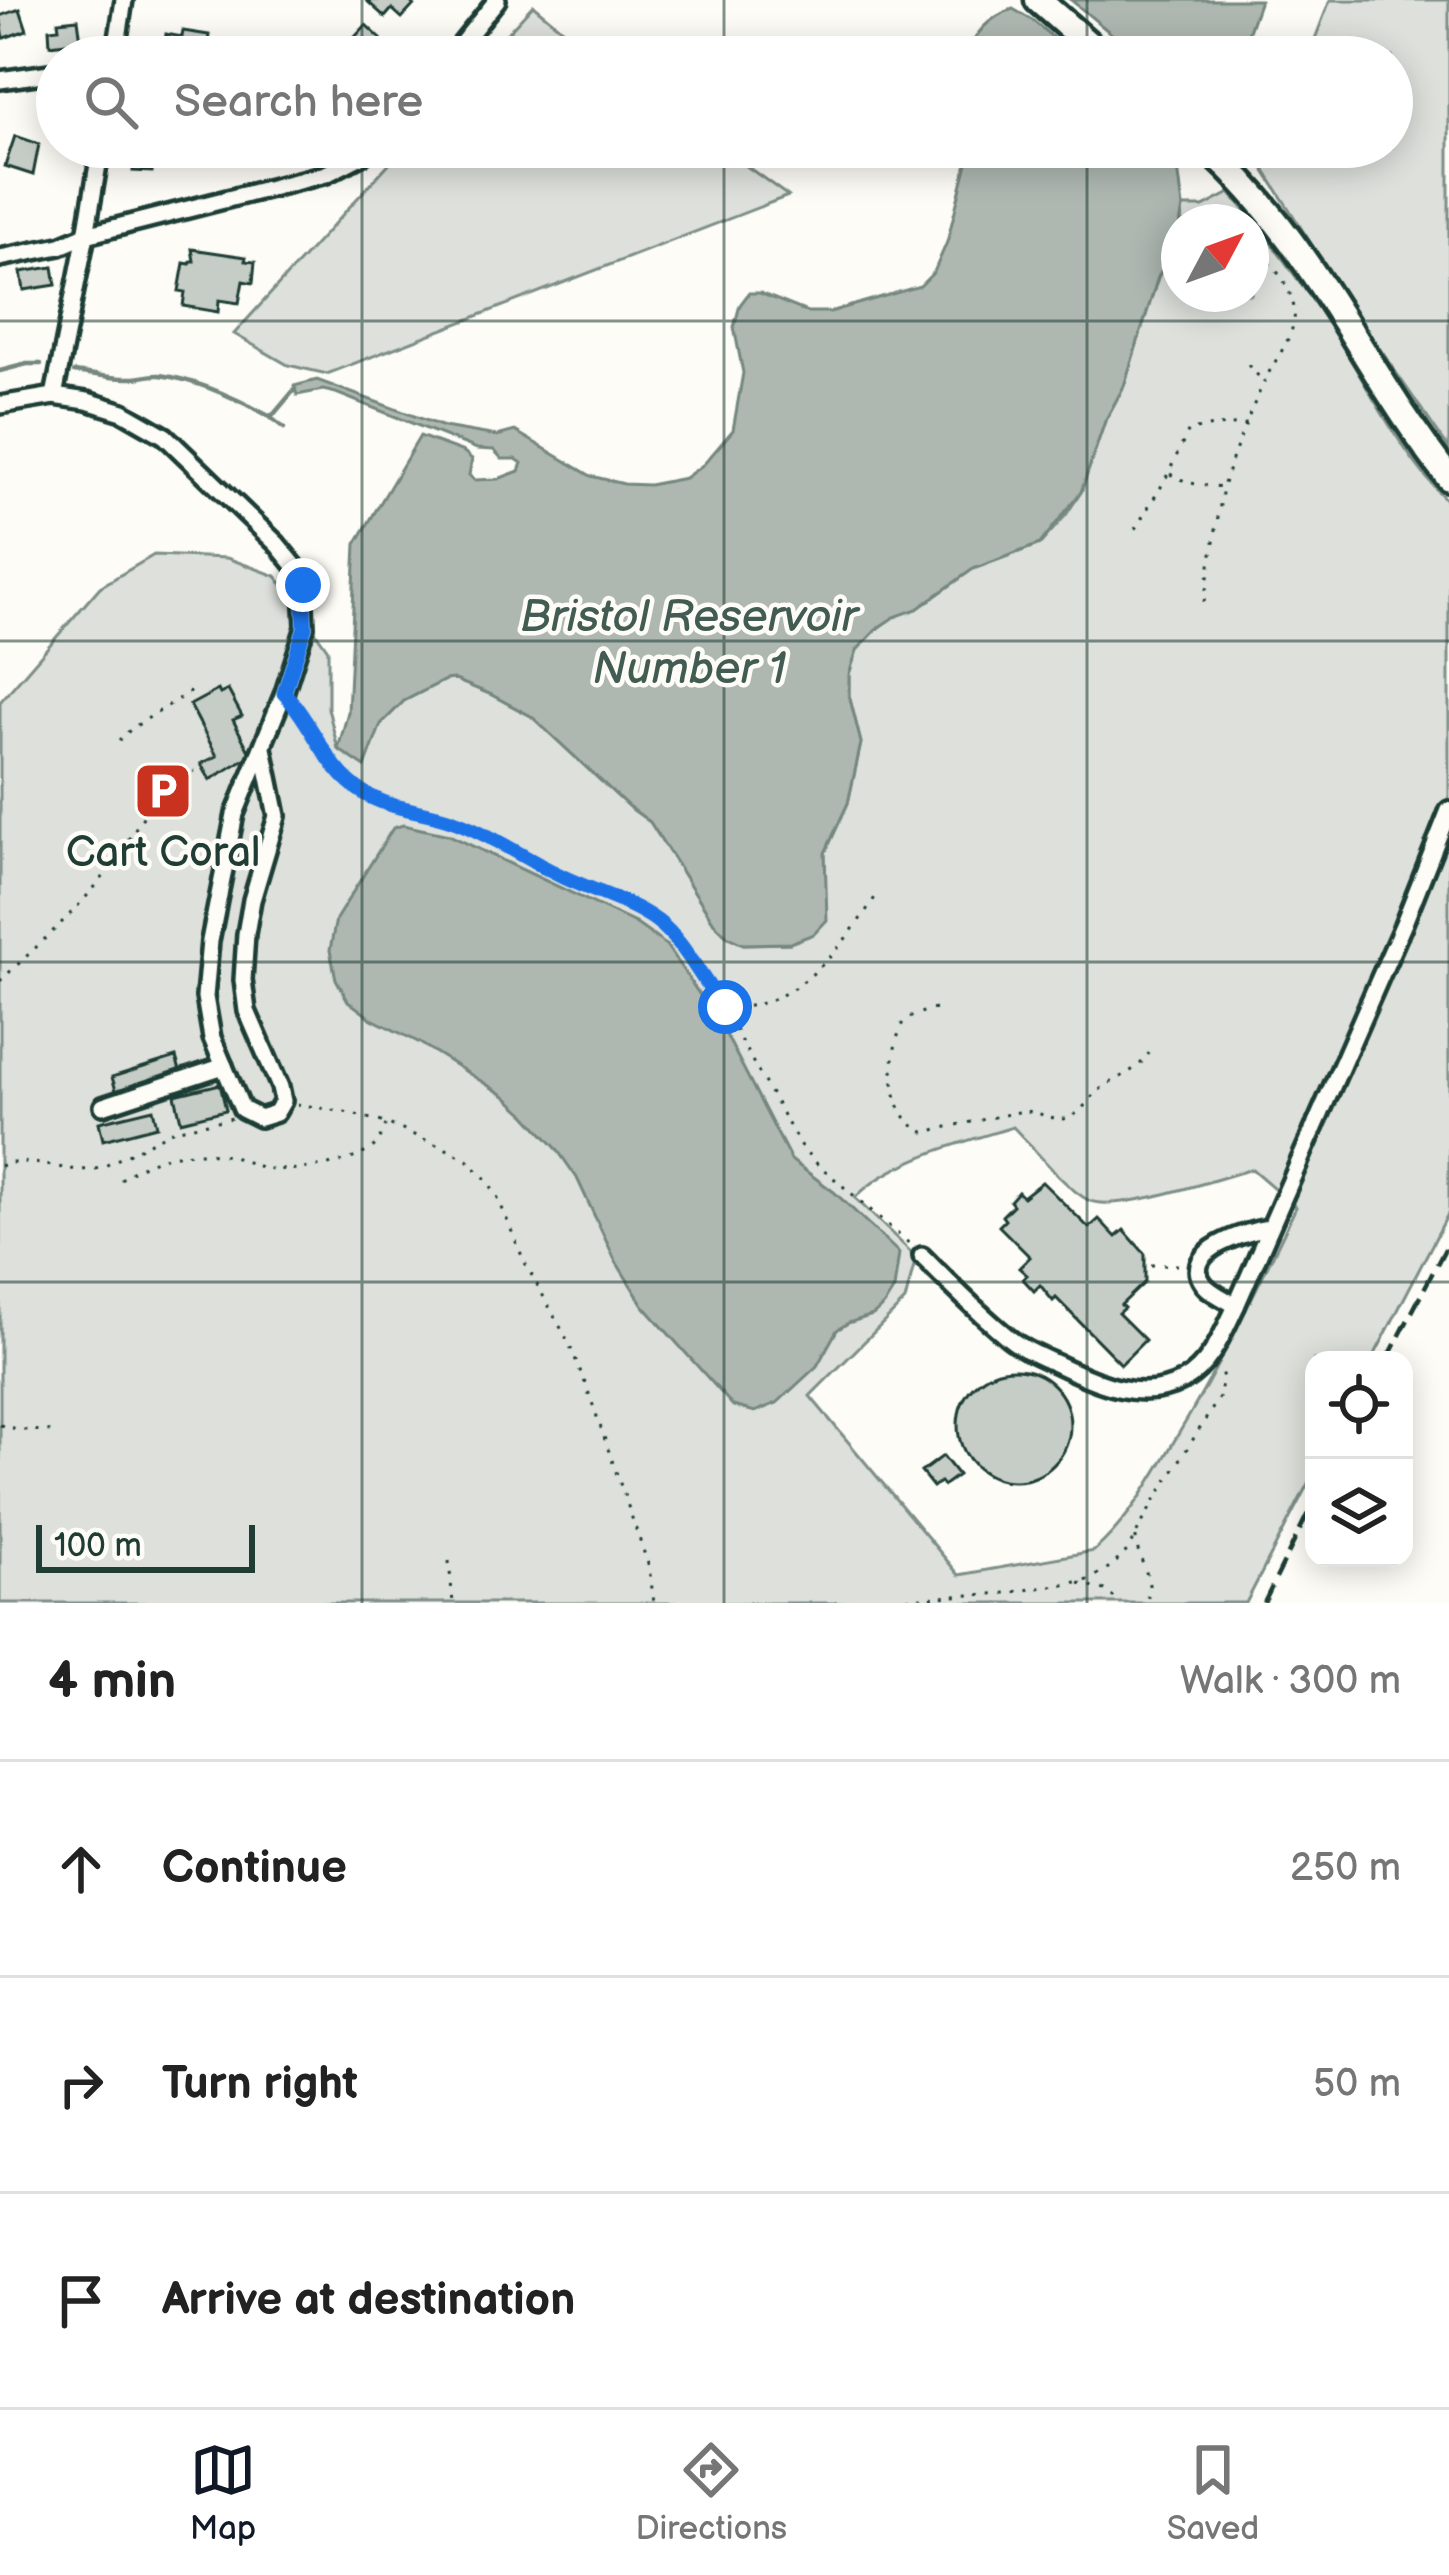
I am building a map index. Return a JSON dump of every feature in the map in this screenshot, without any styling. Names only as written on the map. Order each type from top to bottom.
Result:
[{"type":"highway","points":[[1038,0],[1079,36]]},
{"type":"highway","points":[[1230,168],[1275,219],[1401,414],[1449,478]]},
{"type":"street","points":[[118,36],[124,0]]},
{"type":"street","points":[[468,36],[497,0]]},
{"type":"street","points":[[0,80],[36,75]]},
{"type":"street","points":[[54,396],[97,168]]},
{"type":"street","points":[[0,258],[60,247],[86,235],[338,168]]},
{"type":"street","points":[[0,405],[54,396],[123,412],[165,436],[288,556],[303,585],[305,627],[235,814],[210,941],[205,997],[212,1038],[242,1109],[260,1118],[270,1116],[283,1101],[247,1011],[243,980],[252,900],[277,816],[263,748]]},
{"type":"street","points":[[922,1256],[1005,1336],[1026,1350],[1096,1383],[1133,1390],[1166,1388],[1184,1380],[1210,1355],[1236,1306],[1449,810]]},
{"type":"street","points":[[103,1106],[224,1066]]},
{"type":"street","points":[[1236,1306],[1207,1288],[1199,1276],[1199,1265],[1204,1255],[1240,1234],[1269,1228]]},
{"type":"path","points":[[1204,602],[1223,487],[1264,381],[1291,332],[1295,312],[1269,261]]},
{"type":"path","points":[[1248,365],[1264,381]]},
{"type":"path","points":[[1135,529],[1189,430],[1247,424]]},
{"type":"path","points":[[1169,473],[1189,483],[1223,487]]},
{"type":"path","points":[[119,741],[191,691]]},
{"type":"path","points":[[284,693],[333,765],[361,791],[382,802],[454,821],[660,923],[725,1007],[800,1145],[922,1256]]},
{"type":"path","points":[[0,981],[100,881],[161,796],[195,771]]},
{"type":"path","points":[[725,1007],[763,1003],[801,982],[842,944],[878,893]]},
{"type":"path","points":[[935,1010],[903,1022],[893,1054],[901,1114],[924,1132],[1023,1111],[1070,1117],[1103,1087],[1138,1068],[1149,1053]]},
{"type":"path","points":[[283,1101],[386,1123],[466,1160],[488,1181],[586,1385],[649,1567],[655,1603]]},
{"type":"path","points":[[0,1166],[14,1161],[62,1170],[101,1168],[174,1130],[247,1113]]},
{"type":"path","points":[[121,1180],[146,1163],[189,1154],[237,1158],[277,1170],[321,1166],[370,1149],[378,1143],[386,1123]]},
{"type":"path","points":[[1151,1265],[1199,1265]]},
{"type":"path","points":[[835,1603],[1006,1593],[1078,1583],[1113,1565],[1127,1551],[1219,1397],[1223,1377],[1210,1355]]},
{"type":"path","points":[[0,1425],[56,1432]]},
{"type":"path","points":[[1136,1535],[1150,1584],[1145,1603]]},
{"type":"path","points":[[449,1561],[453,1603]]},
{"type":"path","points":[[1078,1583],[1105,1590],[1120,1603]]},
{"type":"path","points":[[961,1603],[967,1594]]},
{"type":"shaded area","points":[[1330,0],[1449,0],[1449,449],[1265,171],[1413,168],[1413,36],[1316,36]]},
{"type":"shaded area","points":[[533,5],[570,36],[504,36]]},
{"type":"shaded area","points":[[385,168],[749,168],[788,196],[327,374],[288,365],[234,334]]},
{"type":"shaded area","points":[[1230,193],[1239,204],[1209,204]]},
{"type":"shaded area","points":[[1269,242],[1323,316],[1401,443],[1449,503],[1449,1212],[1377,1351],[1305,1351],[1305,1489],[1246,1603],[0,1603],[0,702],[100,587],[154,555],[227,558],[276,576],[328,650],[328,708],[338,749],[373,742],[381,724],[404,701],[445,680],[490,694],[531,716],[650,822],[715,924],[744,944],[790,943],[825,882],[825,853],[848,803],[861,743],[849,695],[849,674],[857,650],[894,616],[917,609],[973,569],[1040,544],[1066,515],[1081,492],[1105,421],[1124,386],[1161,272],[1161,312],[1269,312]],"holes":[[[1013,1127],[1088,1200],[1101,1203],[1143,1199],[1252,1169],[1296,1207],[1193,1410],[1119,1526],[1094,1551],[959,1575],[810,1396],[905,1301],[916,1257],[855,1198],[888,1173],[929,1154]]]},
{"type":"water","points":[[1071,0],[1260,0],[1247,36],[1114,36]]},
{"type":"water","points":[[1013,9],[1051,36],[977,36],[997,16]]},
{"type":"water","name":"Bristol Reservoir Number 1","points":[[966,168],[1178,168],[1183,204],[1161,204],[1161,271],[1124,386],[1105,421],[1081,492],[1040,544],[973,569],[917,609],[879,627],[857,650],[849,674],[849,695],[861,743],[848,803],[825,853],[827,920],[814,934],[790,943],[743,944],[728,937],[650,822],[531,716],[453,679],[404,701],[381,724],[365,767],[338,749],[348,712],[356,544],[420,436],[464,452],[472,459],[469,475],[474,480],[498,479],[519,471],[522,463],[336,393],[323,390],[297,395],[294,386],[317,380],[444,427],[497,436],[515,431],[591,476],[649,485],[685,478],[733,430],[743,373],[734,327],[749,293],[807,312],[830,312],[920,286],[934,272],[947,242]]},
{"type":"water","points":[[403,825],[449,835],[635,923],[666,945],[724,1031],[791,1160],[834,1192],[899,1253],[894,1289],[884,1305],[873,1315],[837,1330],[817,1366],[777,1403],[755,1412],[733,1406],[643,1305],[615,1260],[577,1178],[526,1115],[505,1096],[348,1001],[336,979],[330,950],[336,919],[393,828]]},
{"type":"building","points":[[366,0],[408,0],[414,5],[402,18],[392,9],[385,17]]},
{"type":"building","points":[[20,9],[27,30],[4,38],[0,16]]},
{"type":"building","points":[[78,19],[80,36],[49,36],[49,29],[59,28],[58,21]]},
{"type":"building","points":[[366,25],[378,36],[356,36]]},
{"type":"building","points":[[15,136],[36,143],[33,175],[5,166]]},
{"type":"building","points":[[192,249],[255,262],[253,283],[243,281],[239,303],[219,300],[218,312],[183,306],[185,292],[179,291],[184,263],[194,261]]},
{"type":"building","points":[[53,267],[56,285],[24,290],[21,272]]},
{"type":"building","points":[[218,690],[220,694],[228,690],[242,716],[233,720],[251,755],[210,780],[201,764],[217,756],[190,705]]},
{"type":"building","points":[[176,1057],[181,1074],[117,1094],[112,1077]]},
{"type":"building","points":[[220,1084],[226,1110],[181,1121],[175,1095]]},
{"type":"building","points":[[153,1109],[157,1126],[103,1140],[99,1122]]},
{"type":"building","points":[[1042,1182],[1089,1228],[1099,1219],[1116,1237],[1124,1230],[1145,1254],[1145,1282],[1118,1313],[1145,1340],[1121,1364],[1056,1298],[1053,1301],[1040,1285],[1034,1291],[1023,1279],[1027,1275],[1019,1268],[1030,1257],[999,1226],[1018,1192],[1023,1197]]},
{"type":"building","points":[[1014,1369],[1036,1373],[1054,1385],[1066,1403],[1070,1425],[1066,1447],[1054,1465],[1036,1477],[1014,1481],[992,1477],[974,1465],[962,1447],[958,1425],[962,1403],[974,1385],[992,1373]]},
{"type":"building","points":[[943,1456],[958,1475],[933,1487],[921,1472]]},
{"type":"waterway","points":[[0,371],[41,364]]},
{"type":"waterway","points":[[74,372],[117,378],[174,377],[269,416],[295,389]]},
{"type":"waterway","points":[[270,417],[284,428]]},
{"type":"railway","points":[[1392,1351],[1449,1241]]},
{"type":"railway","points":[[1264,1603],[1305,1519]]},
{"type":"place","name":"Cart Coral","points":[[163,791]]},
{"type":"route","points":[[303,585],[305,627],[284,693],[344,776],[382,802],[454,821],[647,914],[673,935],[725,1007]]}]
